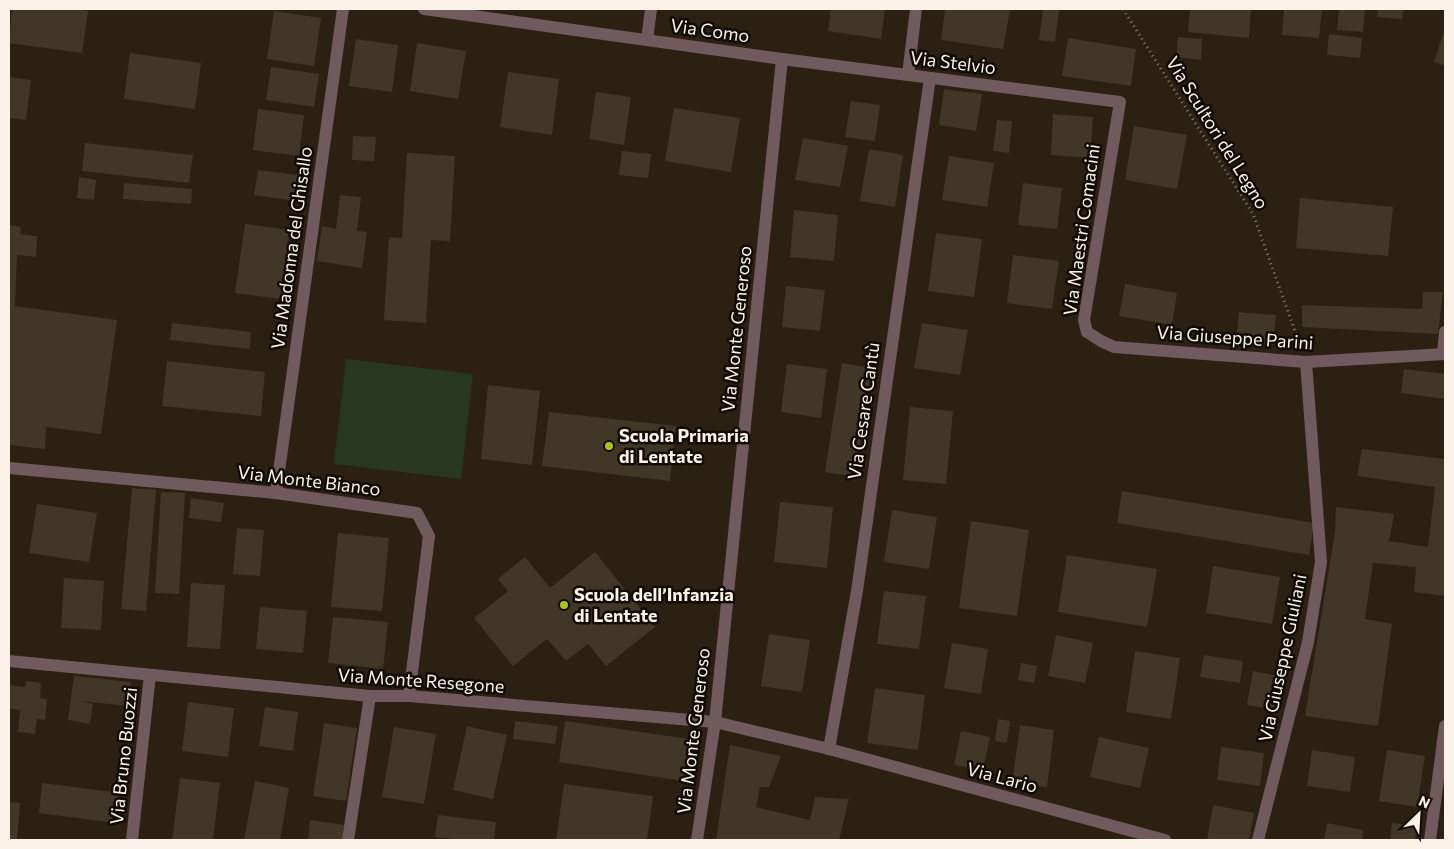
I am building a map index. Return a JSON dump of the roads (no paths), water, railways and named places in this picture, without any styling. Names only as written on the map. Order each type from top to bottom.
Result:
[{"type":"street","name":"Via Madonna del Ghisallo","points":[[276,493],[343,9]]},
{"type":"street","name":"Via Como","points":[[424,9],[782,59]]},
{"type":"street","points":[[647,40],[651,9]]},
{"type":"street","points":[[908,75],[916,9]]},
{"type":"street","name":"Via Stelvio","points":[[782,59],[1120,102]]},
{"type":"street","name":"Via Monte Generoso","points":[[697,840],[715,722],[782,59]]},
{"type":"street","name":"Via Cesare Cantù","points":[[829,749],[857,591],[930,78]]},
{"type":"street","name":"Via Maestri Comacini","points":[[1114,347],[1087,332],[1084,320],[1120,102]]},
{"type":"street","points":[[1444,353],[1445,332]]},
{"type":"street","name":"Via Giuseppe Parini","points":[[1114,347],[1306,362],[1444,353]]},
{"type":"street","name":"Via Giuseppe Giuliani","points":[[1258,840],[1308,642],[1321,562],[1306,362]]},
{"type":"street","name":"Via Monte Bianco","points":[[9,468],[276,493],[417,513],[429,536],[409,696]]},
{"type":"street","name":"Via Monte Resegone","points":[[9,661],[370,696],[409,696],[715,722],[829,749]]},
{"type":"street","name":"Via Bruno Buozzi","points":[[132,840],[150,675]]},
{"type":"street","points":[[348,840],[370,696]]},
{"type":"street","points":[[1430,840],[1440,801],[1445,726]]},
{"type":"street","name":"Via Lario","points":[[829,749],[1165,840]]},
{"type":"place","name":"Scuola Primaria di Lentate","points":[[609,446]]},
{"type":"place","name":"Scuola dell’Infanzia di Lentate","points":[[564,605]]}]
